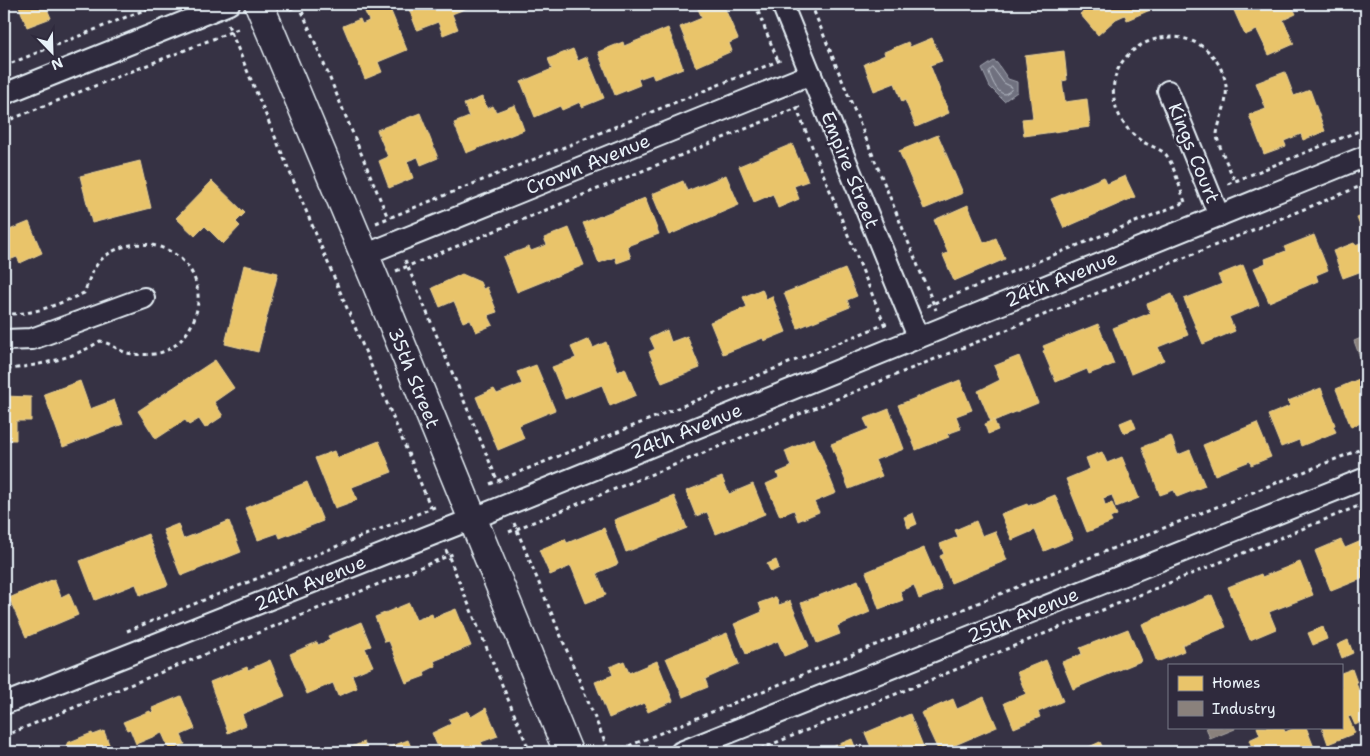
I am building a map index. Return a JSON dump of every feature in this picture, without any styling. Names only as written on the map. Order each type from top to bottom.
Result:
[{"type":"street","name":"35th Street","points":[[259,4],[375,280],[568,752]]},
{"type":"street","name":"Empire Street","points":[[782,4],[918,337]]},
{"type":"street","points":[[4,94],[228,14]]},
{"type":"street","name":"Crown Avenue","points":[[359,243],[811,74]]},
{"type":"street","name":"Kings Court","points":[[1168,91],[1219,216]]},
{"type":"street","name":"24th Avenue","points":[[4,704],[472,519],[943,326],[1366,156]]},
{"type":"street","points":[[4,340],[32,339],[144,298]]},
{"type":"street","name":"25th Avenue","points":[[681,752],[1366,478]]},
{"type":"path","points":[[4,66],[159,4]]},
{"type":"path","points":[[290,9],[300,4],[391,226]]},
{"type":"path","points":[[755,4],[780,65]]},
{"type":"path","points":[[811,4],[943,326]]},
{"type":"path","points":[[228,14],[231,32],[431,508]]},
{"type":"path","points":[[4,122],[238,29]]},
{"type":"path","points":[[359,243],[388,218],[802,50]]},
{"type":"path","points":[[375,280],[821,99]]},
{"type":"path","points":[[794,102],[894,346]]},
{"type":"path","points":[[1228,184],[1366,128]]},
{"type":"path","points":[[509,532],[1366,184]]},
{"type":"path","points":[[925,307],[1193,199]]},
{"type":"path","points":[[404,260],[500,487]]},
{"type":"path","points":[[490,484],[891,322]]},
{"type":"path","points":[[614,752],[1366,447]]},
{"type":"path","points":[[752,752],[1366,503]]},
{"type":"path","points":[[124,632],[437,506]]},
{"type":"path","points":[[513,522],[609,752]]},
{"type":"path","points":[[446,550],[530,752]]},
{"type":"path","points":[[4,736],[454,554]]},
{"type":"water","points":[[994,61],[1008,79],[1017,82],[1017,92],[1004,101],[990,87],[982,69]]},
{"type":"building: Homes","points":[[18,4],[45,4],[51,18],[27,27]]},
{"type":"building: Homes","points":[[388,4],[407,50],[378,62],[382,72],[365,79],[343,26],[360,19],[362,24],[369,21],[362,5]]},
{"type":"building: Homes","points":[[407,4],[465,4],[467,8],[452,14],[458,29],[443,35],[438,22],[417,30]]},
{"type":"building: Homes","points":[[696,4],[723,4],[738,39],[729,43],[732,51],[696,67],[680,27],[702,18]]},
{"type":"building: Homes","points":[[1092,4],[1153,4],[1148,6],[1150,10],[1127,20],[1125,15],[1116,19],[1098,35],[1080,14]]},
{"type":"building: Homes","points":[[1237,4],[1291,4],[1296,14],[1283,20],[1294,44],[1269,55],[1257,30],[1245,35],[1232,6]]},
{"type":"building: Homes","points":[[668,28],[683,68],[654,79],[652,74],[638,79],[640,85],[615,95],[598,52],[623,42],[624,46]]},
{"type":"building: Homes","points":[[932,38],[942,61],[930,65],[949,113],[916,127],[905,100],[902,102],[895,83],[874,91],[864,64],[885,55],[884,52],[908,42],[910,47]]},
{"type":"building: Homes","points":[[573,49],[578,61],[587,57],[604,98],[582,107],[580,102],[562,110],[560,106],[535,117],[521,82],[552,69],[548,59]]},
{"type":"building: Homes","points":[[1064,51],[1067,80],[1062,81],[1065,102],[1087,99],[1090,127],[1024,136],[1022,119],[1033,118],[1025,56]]},
{"type":"building: Homes","points":[[1285,72],[1294,96],[1310,90],[1325,131],[1303,140],[1301,134],[1284,141],[1286,146],[1264,154],[1249,115],[1266,109],[1256,83]]},
{"type":"building: Homes","points":[[482,97],[487,109],[493,106],[496,112],[515,105],[524,130],[466,153],[454,123],[469,117],[464,104]]},
{"type":"building: Homes","points":[[420,113],[438,158],[421,165],[418,157],[407,161],[413,178],[389,188],[379,161],[388,157],[377,130]]},
{"type":"building: Homes","points":[[938,135],[963,193],[924,209],[899,151]]},
{"type":"building: Homes","points":[[792,144],[808,181],[794,186],[799,199],[778,208],[773,194],[754,202],[739,166]]},
{"type":"building: Homes","points":[[140,161],[151,208],[92,223],[80,176]]},
{"type":"building: Homes","points":[[726,175],[739,205],[669,235],[652,194],[683,181],[687,191]]},
{"type":"building: Homes","points":[[1125,176],[1135,197],[1064,228],[1051,199],[1104,177],[1107,184]]},
{"type":"building: Homes","points":[[212,181],[245,213],[236,222],[240,226],[223,244],[205,226],[195,236],[176,218]]},
{"type":"building: Homes","points":[[645,198],[659,234],[627,246],[631,258],[617,263],[615,257],[599,263],[583,223]]},
{"type":"building: Homes","points":[[968,205],[984,243],[996,238],[1005,259],[954,281],[943,255],[948,253],[934,220]]},
{"type":"building: Homes","points":[[1366,214],[1366,241],[1357,218]]},
{"type":"building: Homes","points":[[29,222],[42,253],[20,263],[17,257],[4,262],[4,225],[7,231]]},
{"type":"building: Homes","points":[[569,228],[584,265],[517,292],[503,257],[529,247],[531,251],[547,245],[544,238]]},
{"type":"building: Homes","points":[[1314,235],[1328,270],[1316,275],[1318,281],[1269,302],[1254,268],[1266,263],[1265,259],[1286,251],[1284,247]]},
{"type":"building: Homes","points":[[1366,241],[1366,281],[1362,271],[1343,278],[1333,251],[1354,243],[1355,245]]},
{"type":"building: Homes","points":[[244,265],[278,273],[258,352],[225,344]]},
{"type":"building: Homes","points":[[1243,265],[1259,305],[1229,317],[1235,331],[1203,344],[1184,299],[1222,284],[1218,275]]},
{"type":"building: Homes","points":[[845,269],[857,296],[847,300],[850,307],[798,328],[784,293]]},
{"type":"building: Homes","points":[[462,274],[480,282],[483,289],[487,287],[497,312],[488,315],[493,325],[476,332],[470,319],[463,322],[454,301],[440,307],[432,288]]},
{"type":"building: Homes","points":[[762,289],[766,299],[772,296],[786,332],[764,341],[763,338],[723,354],[710,322],[747,307],[743,297]]},
{"type":"building: Homes","points":[[1172,294],[1188,335],[1158,347],[1164,360],[1131,374],[1113,328],[1150,313],[1147,304]]},
{"type":"building: Homes","points":[[1098,324],[1114,364],[1089,374],[1087,369],[1056,382],[1043,351],[1045,350],[1043,346]]},
{"type":"building: Homes","points":[[667,330],[671,342],[687,336],[700,368],[662,383],[649,352],[655,349],[650,338]]},
{"type":"building: Homes","points":[[589,339],[593,348],[606,342],[618,372],[625,368],[636,395],[610,406],[602,385],[565,399],[552,367],[576,358],[571,347]]},
{"type":"building: Homes","points":[[1019,356],[1038,403],[991,422],[978,391],[1000,380],[994,366]]},
{"type":"building: Homes","points":[[215,360],[234,388],[214,402],[223,416],[205,428],[199,419],[189,425],[185,420],[156,439],[138,411]]},
{"type":"building: Homes","points":[[536,365],[555,410],[519,425],[524,439],[498,450],[476,397],[494,389],[497,394],[522,384],[517,372]]},
{"type":"building: Homes","points":[[1359,379],[1360,382],[1366,379],[1366,421],[1351,427],[1336,389]]},
{"type":"building: Homes","points":[[960,380],[972,410],[956,416],[961,429],[947,434],[949,437],[916,450],[898,405]]},
{"type":"building: Homes","points":[[80,381],[90,409],[114,400],[123,424],[63,447],[44,394]]},
{"type":"building: Homes","points":[[1321,388],[1336,432],[1301,446],[1299,440],[1281,447],[1268,415],[1290,406],[1288,401]]},
{"type":"building: Homes","points":[[4,396],[31,397],[31,421],[16,421],[16,440],[4,440]]},
{"type":"building: Homes","points":[[889,409],[904,449],[875,460],[882,476],[849,489],[831,444],[869,429],[864,419]]},
{"type":"building: Homes","points":[[1132,418],[1136,428],[1124,433],[1120,423]]},
{"type":"building: Homes","points":[[994,420],[998,430],[988,434],[985,424]]},
{"type":"building: Homes","points":[[1257,423],[1271,457],[1251,465],[1250,461],[1215,475],[1203,445]]},
{"type":"building: Homes","points":[[1171,436],[1178,455],[1190,450],[1205,486],[1177,497],[1174,490],[1160,495],[1142,447]]},
{"type":"building: Homes","points":[[814,438],[836,493],[814,502],[819,512],[798,521],[794,510],[780,516],[766,484],[779,478],[777,473],[791,467],[785,451]]},
{"type":"building: Homes","points":[[379,441],[392,472],[352,487],[357,500],[335,508],[315,458],[334,451],[337,458]]},
{"type":"building: Homes","points":[[1102,452],[1107,463],[1122,457],[1139,498],[1116,507],[1112,495],[1103,498],[1105,505],[1112,503],[1117,515],[1110,518],[1112,522],[1087,532],[1066,479],[1090,469],[1086,458]]},
{"type":"building: Homes","points":[[722,477],[729,494],[753,484],[765,514],[716,534],[707,512],[696,516],[686,491]]},
{"type":"building: Homes","points":[[307,482],[323,521],[280,538],[278,533],[258,540],[245,508]]},
{"type":"building: Homes","points":[[1055,495],[1073,539],[1044,551],[1035,530],[1012,540],[1001,514]]},
{"type":"building: Homes","points":[[674,496],[687,528],[626,552],[614,520]]},
{"type":"building: Homes","points":[[913,513],[917,524],[908,528],[904,517]]},
{"type":"building: Homes","points":[[229,521],[241,552],[181,576],[163,530],[178,524],[183,539]]},
{"type":"building: Homes","points":[[976,521],[982,536],[995,531],[1007,560],[951,583],[940,556],[944,554],[940,544],[958,537],[955,530]]},
{"type":"building: Homes","points":[[604,528],[618,564],[597,573],[606,595],[586,603],[571,566],[550,575],[539,550],[565,539],[567,543]]},
{"type":"building: Homes","points":[[148,534],[168,585],[140,595],[136,584],[95,600],[80,561]]},
{"type":"building: Homes","points":[[1366,539],[1366,577],[1331,591],[1315,551],[1341,540],[1345,548]]},
{"type":"building: Homes","points":[[924,548],[942,590],[919,599],[914,585],[900,591],[903,600],[879,609],[866,572]]},
{"type":"building: Homes","points":[[776,560],[779,568],[771,572],[767,564]]},
{"type":"building: Homes","points":[[1300,562],[1313,595],[1269,612],[1276,629],[1250,640],[1228,587],[1261,574],[1262,577]]},
{"type":"building: Homes","points":[[54,579],[61,597],[69,593],[78,615],[26,637],[9,598]]},
{"type":"building: Homes","points":[[858,580],[870,612],[837,626],[840,634],[817,643],[801,603]]},
{"type":"building: Homes","points":[[1212,595],[1226,627],[1182,645],[1184,651],[1157,662],[1142,624]]},
{"type":"building: Homes","points":[[776,597],[779,605],[790,601],[809,646],[784,656],[778,641],[746,654],[734,624],[762,612],[759,603]]},
{"type":"building: Homes","points":[[409,603],[416,620],[432,614],[433,618],[456,609],[471,646],[434,661],[436,666],[424,672],[425,676],[406,683],[389,641],[385,642],[375,617]]},
{"type":"building: Homes","points":[[361,622],[371,646],[365,648],[373,666],[352,675],[357,688],[338,696],[333,683],[307,694],[290,654],[317,642],[318,645],[330,640],[328,636]]},
{"type":"building: Homes","points":[[1323,627],[1327,639],[1313,645],[1308,633]]},
{"type":"building: Homes","points":[[1128,629],[1141,661],[1073,689],[1062,662],[1082,654],[1080,648]]},
{"type":"building: Homes","points":[[727,633],[739,664],[705,679],[708,687],[683,697],[666,658]]},
{"type":"building: Homes","points":[[1348,640],[1353,653],[1342,658],[1337,645]]},
{"type":"building: Homes","points":[[270,660],[285,696],[242,714],[246,725],[228,733],[210,682],[247,667],[248,670]]},
{"type":"building: Homes","points":[[1046,660],[1063,701],[1038,712],[1040,717],[1014,728],[1004,703],[1026,694],[1017,672]]},
{"type":"building: Homes","points":[[624,661],[629,673],[657,661],[673,701],[648,712],[644,703],[609,718],[595,682],[613,675],[610,667]]},
{"type":"building: Homes","points":[[1352,669],[1366,709],[1366,720],[1355,725],[1351,716],[1348,717],[1355,733],[1328,744],[1322,728],[1342,728],[1342,673]]},
{"type":"building: Homes","points":[[181,696],[195,729],[181,735],[185,744],[170,751],[162,733],[136,744],[130,729],[127,730],[123,722],[150,711],[151,713],[153,711],[152,708]]},
{"type":"building: Homes","points":[[984,697],[997,727],[939,752],[921,713],[953,699],[957,709]]},
{"type":"building: Homes","points":[[486,708],[498,736],[481,742],[486,752],[440,752],[432,733],[451,724],[449,719],[468,711],[471,717]]},
{"type":"building: Homes","points":[[910,714],[925,751],[907,752],[906,749],[898,752],[873,752],[865,733]]},
{"type":"building: Homes","points":[[1257,728],[1283,728],[1285,732],[1295,728],[1306,728],[1315,750],[1311,752],[1254,752],[1249,740],[1260,735]]},
{"type":"building: Homes","points":[[104,731],[112,752],[56,752],[68,747],[67,743],[92,733],[93,735]]},
{"type":"building: Homes","points":[[852,739],[857,752],[820,752]]},
{"type":"building: Homes","points":[[408,740],[413,752],[377,752]]},
{"type":"building: Homes","points":[[364,742],[368,752],[345,752],[344,750]]},
{"type":"building: Homes","points":[[1100,742],[1105,752],[1092,752],[1089,747]]},
{"type":"building: Industry","points":[[1366,336],[1366,367],[1364,368],[1354,341]]},
{"type":"building: Industry","points":[[1206,728],[1235,729],[1210,739]]}]
